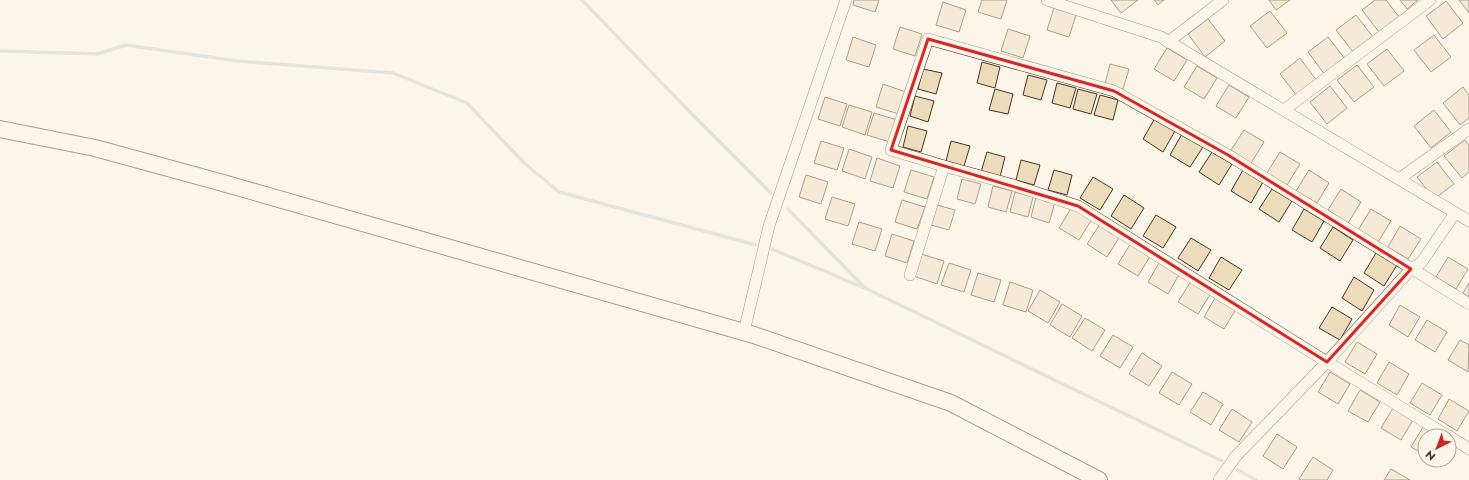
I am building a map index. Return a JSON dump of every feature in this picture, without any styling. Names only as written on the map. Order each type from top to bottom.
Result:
[{"type":"main road","points":[[0,129],[95,148],[216,181],[744,332],[951,403],[1099,480]]},
{"type":"street","points":[[744,332],[769,226],[846,0]]},
{"type":"street","points":[[1047,0],[1161,37],[1469,221]]},
{"type":"street","points":[[1168,42],[1223,0]]},
{"type":"street","points":[[1284,110],[1430,0]]},
{"type":"street","points":[[1436,428],[1327,362],[1078,206],[1010,184],[891,150],[928,39],[1114,92],[1228,155],[1469,304]]},
{"type":"street","points":[[1399,180],[1469,129]]},
{"type":"street","points":[[910,275],[944,166]]},
{"type":"street","points":[[1219,480],[1236,456],[1327,362],[1411,269],[1421,263],[1455,213]]},
{"type":"street","points":[[1457,441],[1469,449]]},
{"type":"highlighted area","points":[[928,39],[1114,91],[1228,155],[1411,269],[1327,362],[1078,206],[891,150]]},
{"type":"building","points":[[854,0],[879,0],[875,12],[853,5]]},
{"type":"building","points":[[982,0],[1007,0],[1001,19],[978,12]]},
{"type":"building","points":[[1111,0],[1138,0],[1121,13]]},
{"type":"building","points":[[1154,0],[1164,0],[1158,5]]},
{"type":"building","points":[[1269,0],[1290,0],[1276,10]]},
{"type":"building","points":[[1375,0],[1386,0],[1399,17],[1379,32],[1362,10]]},
{"type":"building","points":[[1400,0],[1418,0],[1407,9]]},
{"type":"building","points":[[1459,0],[1469,0],[1469,13]]},
{"type":"building","points":[[1446,1],[1463,23],[1443,39],[1426,16]]},
{"type":"building","points":[[943,2],[966,10],[959,32],[936,25]]},
{"type":"building","points":[[1054,8],[1076,15],[1069,37],[1047,30]]},
{"type":"building","points":[[1270,11],[1287,33],[1267,48],[1250,26]]},
{"type":"building","points":[[1356,15],[1373,37],[1353,52],[1336,30]]},
{"type":"building","points":[[1208,19],[1225,41],[1205,57],[1188,34]]},
{"type":"building","points":[[900,27],[922,34],[915,56],[893,49]]},
{"type":"building","points":[[1008,29],[1030,36],[1023,58],[1001,51]]},
{"type":"building","points":[[1434,35],[1451,57],[1431,72],[1414,50]]},
{"type":"building","points":[[853,37],[876,45],[869,67],[846,60]]},
{"type":"building","points":[[1328,37],[1345,59],[1325,75],[1308,52]]},
{"type":"building","points":[[1167,48],[1187,60],[1174,81],[1154,69]]},
{"type":"building","points":[[1387,49],[1404,71],[1384,86],[1367,64]]},
{"type":"building","points":[[1300,58],[1317,81],[1297,96],[1280,74]]},
{"type":"building","points":[[982,62],[1000,67],[995,88],[977,83]]},
{"type":"building","points":[[1110,64],[1129,69],[1123,89],[1105,84]]},
{"type":"building","points":[[1357,65],[1374,87],[1354,102],[1337,80]]},
{"type":"building","points":[[1197,66],[1217,78],[1204,99],[1184,87]]},
{"type":"building","points":[[923,69],[942,73],[936,94],[918,89]]},
{"type":"building","points":[[1028,75],[1047,80],[1041,100],[1023,95]]},
{"type":"building","points":[[1057,83],[1076,88],[1070,108],[1052,103]]},
{"type":"building","points":[[883,84],[906,92],[899,114],[876,107]]},
{"type":"building","points":[[1229,85],[1249,97],[1236,118],[1216,106]]},
{"type":"building","points":[[1330,86],[1347,108],[1327,124],[1310,102]]},
{"type":"building","points":[[1463,87],[1469,95],[1469,118],[1460,125],[1443,103]]},
{"type":"building","points":[[995,89],[1013,94],[1008,114],[989,110]]},
{"type":"building","points":[[1078,89],[1097,94],[1091,114],[1073,109]]},
{"type":"building","points":[[1100,95],[1118,100],[1113,120],[1094,115]]},
{"type":"building","points":[[915,96],[934,101],[928,122],[910,116]]},
{"type":"building","points":[[825,97],[847,104],[840,126],[818,119]]},
{"type":"building","points":[[849,105],[872,112],[865,135],[842,127]]},
{"type":"building","points":[[1434,110],[1451,132],[1431,148],[1414,126]]},
{"type":"building","points":[[874,113],[897,120],[890,142],[867,135]]},
{"type":"building","points":[[1155,118],[1175,131],[1163,152],[1143,139]]},
{"type":"building","points":[[908,126],[927,131],[921,152],[903,147]]},
{"type":"building","points":[[1244,130],[1264,142],[1251,163],[1231,150]]},
{"type":"building","points":[[1182,134],[1203,147],[1190,167],[1170,155]]},
{"type":"building","points":[[1465,140],[1469,146],[1469,172],[1462,178],[1444,156]]},
{"type":"building","points":[[821,141],[844,148],[837,170],[814,163]]},
{"type":"building","points":[[951,141],[970,146],[964,166],[946,161]]},
{"type":"building","points":[[849,149],[872,157],[865,179],[842,171]]},
{"type":"building","points":[[987,152],[1005,157],[1000,177],[981,172]]},
{"type":"building","points":[[1212,152],[1232,164],[1219,185],[1199,172]]},
{"type":"building","points":[[1280,152],[1300,164],[1287,185],[1267,173]]},
{"type":"building","points":[[877,158],[900,166],[893,188],[870,181]]},
{"type":"building","points":[[1021,160],[1040,165],[1034,185],[1016,180]]},
{"type":"building","points":[[1437,162],[1454,184],[1434,199],[1417,177]]},
{"type":"building","points":[[911,170],[934,177],[927,199],[904,192]]},
{"type":"building","points":[[1054,170],[1072,175],[1067,195],[1048,190]]},
{"type":"building","points":[[1243,170],[1263,182],[1251,203],[1231,191]]},
{"type":"building","points":[[1309,170],[1329,183],[1317,203],[1296,191]]},
{"type":"building","points":[[806,175],[828,182],[821,204],[799,197]]},
{"type":"building","points":[[1093,177],[1113,189],[1100,210],[1080,198]]},
{"type":"building","points":[[962,179],[981,184],[975,204],[957,199]]},
{"type":"building","points":[[993,186],[1012,191],[1006,212],[988,207]]},
{"type":"building","points":[[1272,189],[1292,201],[1279,222],[1259,209]]},
{"type":"building","points":[[1341,189],[1361,202],[1348,223],[1328,210]]},
{"type":"building","points":[[1015,192],[1033,197],[1028,217],[1010,212]]},
{"type":"building","points":[[1124,195],[1144,208],[1131,229],[1111,216]]},
{"type":"building","points":[[832,197],[855,204],[848,226],[825,219]]},
{"type":"building","points":[[1036,197],[1055,202],[1049,223],[1031,217]]},
{"type":"building","points":[[902,200],[925,207],[917,229],[895,222]]},
{"type":"building","points":[[937,205],[955,210],[949,230],[931,225]]},
{"type":"building","points":[[1072,207],[1092,219],[1079,240],[1059,228]]},
{"type":"building","points":[[1304,209],[1324,221],[1312,242],[1292,230]]},
{"type":"building","points":[[1371,209],[1391,221],[1378,242],[1358,230]]},
{"type":"building","points":[[1156,215],[1176,227],[1163,248],[1143,236]]},
{"type":"building","points":[[859,222],[882,229],[875,251],[852,244]]},
{"type":"building","points":[[1100,224],[1120,236],[1107,257],[1087,244]]},
{"type":"building","points":[[1400,226],[1421,239],[1408,259],[1388,247]]},
{"type":"building","points":[[1333,227],[1353,240],[1340,261],[1320,248]]},
{"type":"building","points":[[892,234],[914,241],[907,263],[885,256]]},
{"type":"building","points":[[1191,238],[1211,250],[1198,271],[1178,258]]},
{"type":"building","points":[[1131,243],[1151,255],[1138,276],[1118,264]]},
{"type":"building","points":[[1376,253],[1397,265],[1384,286],[1364,273]]},
{"type":"building","points":[[921,254],[944,261],[937,284],[914,276]]},
{"type":"building","points":[[1221,257],[1242,270],[1229,290],[1209,278]]},
{"type":"building","points":[[1448,257],[1468,269],[1456,289],[1436,277]]},
{"type":"building","points":[[1160,261],[1180,273],[1168,294],[1148,282]]},
{"type":"building","points":[[949,263],[971,270],[964,292],[941,285]]},
{"type":"building","points":[[978,273],[1001,280],[994,302],[971,295]]},
{"type":"building","points":[[1354,277],[1374,290],[1362,311],[1342,298]]},
{"type":"building","points":[[1191,281],[1211,293],[1198,314],[1178,302]]},
{"type":"building","points":[[1010,282],[1033,290],[1026,312],[1003,305]]},
{"type":"building","points":[[1469,283],[1469,297],[1463,293]]},
{"type":"building","points":[[1040,290],[1060,302],[1048,323],[1028,311]]},
{"type":"building","points":[[1216,296],[1236,309],[1224,329],[1204,317]]},
{"type":"building","points":[[1062,304],[1082,316],[1070,337],[1050,325]]},
{"type":"building","points":[[1400,305],[1420,317],[1408,337],[1389,325]]},
{"type":"building","points":[[1332,307],[1352,319],[1340,340],[1319,328]]},
{"type":"building","points":[[1085,318],[1105,330],[1092,351],[1072,338]]},
{"type":"building","points":[[1427,320],[1447,332],[1435,352],[1415,340]]},
{"type":"building","points":[[1113,335],[1133,347],[1120,368],[1100,356]]},
{"type":"building","points":[[1460,340],[1469,345],[1468,372],[1448,360]]},
{"type":"building","points":[[1357,342],[1377,354],[1365,374],[1345,362]]},
{"type":"building","points":[[1142,353],[1162,366],[1149,386],[1129,374]]},
{"type":"building","points":[[1389,362],[1409,374],[1397,395],[1377,383]]},
{"type":"building","points":[[1172,372],[1192,384],[1179,405],[1159,393]]},
{"type":"building","points":[[1330,372],[1350,384],[1338,404],[1318,392]]},
{"type":"building","points":[[1422,383],[1442,395],[1430,415],[1410,403]]},
{"type":"building","points":[[1360,390],[1380,402],[1368,422],[1348,411]]},
{"type":"building","points":[[1203,392],[1223,404],[1211,425],[1190,412]]},
{"type":"building","points":[[1449,399],[1469,411],[1457,431],[1457,428],[1452,428],[1438,419]]},
{"type":"building","points":[[1393,408],[1413,420],[1401,440],[1381,428]]},
{"type":"building","points":[[1232,409],[1252,422],[1239,442],[1219,430]]},
{"type":"building","points":[[1277,434],[1297,447],[1283,469],[1263,456]]},
{"type":"building","points":[[1417,437],[1417,450],[1411,447]]},
{"type":"building","points":[[1313,457],[1333,470],[1327,480],[1299,479]]},
{"type":"building","points":[[1391,469],[1410,480],[1384,480]]},
{"type":"waterway","points":[[582,0],[689,111],[771,193]]},
{"type":"waterway","points":[[0,51],[97,54],[126,45],[238,61],[393,73],[467,103],[524,163],[559,192],[756,245]]},
{"type":"waterway","points":[[788,209],[864,287]]},
{"type":"waterway","points":[[772,249],[867,289],[1222,461]]},
{"type":"waterway","points":[[1238,470],[1256,480]]}]
